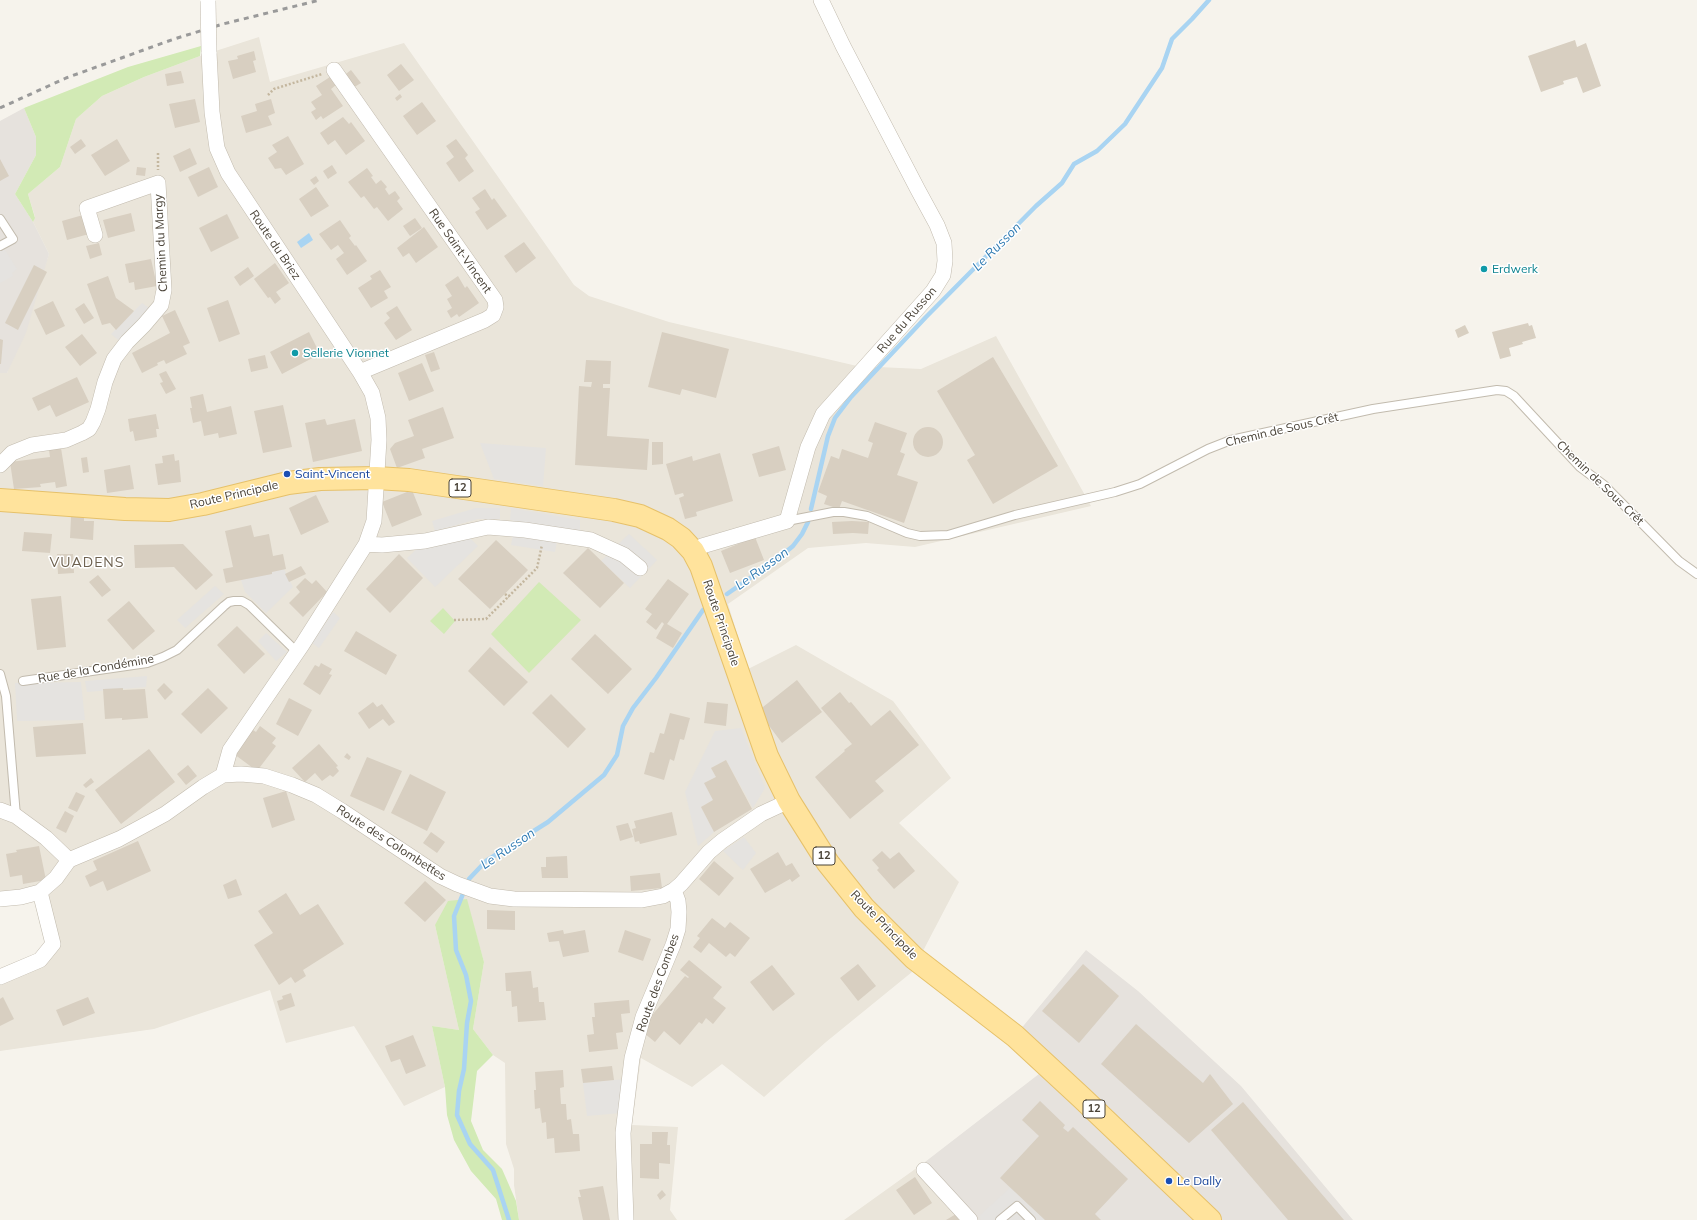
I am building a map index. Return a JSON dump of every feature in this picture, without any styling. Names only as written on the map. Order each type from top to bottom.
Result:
[{"type":"main road","name":"Route Principale","points":[[0,500],[125,509],[168,510],[203,504],[288,483],[320,479],[376,478],[409,480],[614,510],[640,516],[668,529],[681,538],[693,551],[701,566],[767,756],[788,801],[828,863],[864,908],[914,958],[1015,1036],[1210,1220]]},
{"type":"street","name":"Route du Briez","points":[[208,0],[212,112],[217,148],[228,173],[360,372],[372,393],[378,418],[379,440],[376,478]]},
{"type":"street","name":"Rue du Russon","points":[[787,521],[808,447],[823,414],[933,291],[943,275],[945,261],[944,243],[937,225],[843,46],[822,0]]},
{"type":"street","name":"Rue Saint-Vincent","points":[[334,70],[495,300],[496,307],[493,315],[485,320],[360,372]]},
{"type":"street","name":"Chemin du Margy","points":[[0,465],[12,453],[32,445],[66,440],[89,429],[98,409],[105,382],[114,359],[161,304],[164,290],[158,183],[87,208],[95,235]]},
{"type":"street","points":[[223,775],[230,750],[297,652],[366,544],[374,521],[376,478]]},
{"type":"street","points":[[693,551],[702,546],[787,521]]},
{"type":"street","points":[[366,544],[382,545],[426,541],[488,527],[591,540],[624,555],[640,568]]},
{"type":"street","name":"Route des Colombettes","points":[[69,860],[119,839],[165,814],[203,787],[223,775],[242,774],[264,776],[316,795],[424,866],[457,884],[490,896],[514,899],[642,900],[663,896],[674,890],[709,852],[722,841],[761,814],[788,801]]},
{"type":"street","points":[[0,810],[16,816],[46,838],[69,860],[56,878],[40,892],[21,897],[0,898]]},
{"type":"street","name":"Route des Combes","points":[[626,1220],[623,1133],[632,1058],[643,1017],[673,945],[678,929],[679,907],[674,890]]},
{"type":"street","points":[[0,977],[40,960],[53,944],[40,892]]},
{"type":"street","points":[[924,1170],[970,1220]]},
{"type":"lane","points":[[0,218],[13,239],[0,246]]},
{"type":"lane","name":"Chemin de Sous Crêt","points":[[787,521],[832,512],[844,512],[867,516],[914,534],[937,536],[948,535],[1015,516],[1116,492],[1140,484],[1231,440],[1373,409],[1497,390],[1506,391],[1514,396],[1580,467],[1604,485],[1679,561],[1697,574]]},
{"type":"lane","name":"Rue de la Condémine","points":[[23,681],[147,663],[164,657],[177,650],[224,606],[229,602],[234,601],[242,601],[249,605],[297,652]]},
{"type":"lane","points":[[0,674],[6,696],[16,816]]},
{"type":"lane","points":[[1000,1220],[1017,1206],[1031,1220]]},
{"type":"path","points":[[268,95],[274,89],[334,70]]},
{"type":"path","points":[[454,620],[486,619],[509,597],[537,568],[544,533]]},
{"type":"path","points":[[505,594],[509,597]]},
{"type":"shaded area","points":[[259,37],[270,82],[404,43],[574,285],[589,296],[669,322],[857,366],[921,369],[996,336],[1091,506],[915,547],[866,543],[808,548],[728,604],[748,669],[796,645],[893,701],[951,778],[899,823],[959,882],[912,972],[826,1042],[764,1097],[722,1064],[692,1087],[641,1058],[632,1125],[678,1127],[670,1210],[677,1220],[519,1220],[514,1185],[514,1169],[506,1144],[505,1063],[493,1055],[473,1029],[484,962],[466,899],[435,925],[459,1030],[432,1026],[445,1087],[404,1106],[354,1026],[286,1043],[270,990],[154,1029],[0,1051],[0,977],[53,944],[40,892],[0,898],[0,373],[7,373],[49,254],[33,222],[35,217],[28,194],[60,167],[76,119],[102,96],[144,77],[200,56]]},
{"type":"shaded area","points":[[24,108],[36,137],[36,155],[15,194],[33,222],[49,254],[26,333],[7,373],[0,373],[0,121]]},
{"type":"shaded area","points":[[0,242],[17,269],[12,273],[13,276],[0,283]]},
{"type":"shaded area","points":[[142,303],[152,310],[122,343],[111,334]]},
{"type":"shaded area","points":[[480,443],[546,448],[543,486],[494,479]]},
{"type":"shaded area","points":[[476,508],[500,508],[500,519],[478,519],[435,531],[432,521]]},
{"type":"shaded area","points":[[511,508],[580,520],[580,532],[510,520]]},
{"type":"shaded area","points":[[629,534],[657,560],[630,588],[601,561]]},
{"type":"shaded area","points":[[467,535],[478,546],[435,587],[407,558],[420,546]]},
{"type":"shaded area","points":[[513,535],[557,542],[555,552],[511,545]]},
{"type":"shaded area","points":[[284,569],[293,587],[266,613],[245,592],[241,580]]},
{"type":"shaded area","points":[[215,586],[224,594],[185,628],[177,620]]},
{"type":"shaded area","points":[[333,612],[340,618],[319,648],[312,643]]},
{"type":"shaded area","points":[[266,633],[287,652],[276,661],[258,641]]},
{"type":"shaded area","points":[[147,676],[146,687],[87,692],[85,681]]},
{"type":"shaded area","points":[[81,682],[85,720],[17,721],[15,683]]},
{"type":"shaded area","points":[[741,728],[765,788],[753,808],[726,760],[711,768],[716,777],[705,783],[713,800],[701,807],[714,832],[698,846],[685,792],[715,731]]},
{"type":"shaded area","points":[[744,837],[756,853],[743,870],[723,851]]},
{"type":"shaded area","points":[[1086,950],[1138,991],[1241,1086],[1353,1220],[970,1220],[924,1170],[925,1162],[1048,1067],[1015,1036]]},
{"type":"shaded area","points":[[625,1079],[621,1113],[587,1116],[583,1083]]},
{"type":"shaded area","points":[[925,1162],[924,1170],[970,1220],[844,1220]]},
{"type":"shaded area","points":[[1012,1186],[1047,1220],[981,1220],[979,1216]]},
{"type":"green space","points":[[201,46],[200,56],[144,77],[102,96],[76,119],[60,167],[28,194],[35,218],[33,222],[15,194],[36,155],[36,137],[24,108],[128,67]]},
{"type":"green space","points":[[539,582],[581,620],[529,673],[491,634]]},
{"type":"green space","points":[[443,608],[455,621],[444,634],[430,621]]},
{"type":"green space","points":[[467,899],[484,962],[473,1029],[493,1055],[477,1071],[471,1121],[483,1150],[502,1169],[516,1201],[519,1220],[502,1220],[496,1199],[471,1171],[454,1140],[447,1115],[445,1087],[432,1026],[459,1030],[435,925],[448,901]]},
{"type":"water","points":[[309,233],[313,240],[301,248],[297,242]]},
{"type":"building","points":[[1575,40],[1577,47],[1586,43],[1601,86],[1583,93],[1577,77],[1563,81],[1564,84],[1541,92],[1528,56]]},
{"type":"building","points":[[254,51],[256,60],[253,61],[256,72],[233,79],[228,61],[238,59],[237,56]]},
{"type":"building","points":[[401,64],[414,80],[399,91],[387,75]]},
{"type":"building","points":[[351,70],[361,83],[351,89],[342,77]]},
{"type":"building","points":[[181,71],[184,83],[167,86],[165,74]]},
{"type":"building","points":[[330,77],[336,85],[331,89],[343,106],[323,119],[321,116],[316,120],[311,112],[316,109],[311,102],[322,95],[316,86]]},
{"type":"building","points":[[400,94],[402,97],[397,101],[395,98]]},
{"type":"building","points":[[195,99],[200,122],[175,128],[169,104]]},
{"type":"building","points":[[271,99],[275,113],[268,116],[272,125],[246,133],[241,116],[257,111],[255,104]]},
{"type":"building","points":[[422,102],[436,121],[417,135],[403,116]]},
{"type":"building","points":[[343,117],[349,124],[351,122],[365,141],[346,155],[335,140],[328,145],[320,133]]},
{"type":"building","points":[[288,136],[304,164],[286,175],[281,168],[275,169],[268,158],[277,152],[272,145]]},
{"type":"building","points":[[81,139],[86,146],[75,154],[70,147]]},
{"type":"building","points":[[117,139],[130,161],[105,176],[91,155]]},
{"type":"building","points":[[456,139],[468,155],[465,158],[474,171],[459,182],[446,163],[454,157],[446,146]]},
{"type":"building","points":[[190,148],[197,164],[180,172],[173,156]]},
{"type":"building","points":[[0,159],[9,176],[0,181]]},
{"type":"building","points":[[332,165],[337,173],[328,179],[323,171]]},
{"type":"building","points":[[137,167],[146,168],[145,176],[136,175]]},
{"type":"building","points":[[209,167],[218,187],[198,197],[188,177]]},
{"type":"building","points":[[367,168],[373,176],[371,177],[376,184],[381,180],[387,187],[385,189],[389,195],[395,191],[400,198],[397,201],[403,209],[388,221],[377,207],[374,209],[364,196],[361,198],[348,182]]},
{"type":"building","points":[[316,176],[319,181],[314,185],[310,180]]},
{"type":"building","points":[[316,187],[329,206],[311,217],[299,199]]},
{"type":"building","points":[[485,189],[492,200],[494,198],[507,216],[487,230],[475,212],[480,209],[472,198]]},
{"type":"building","points":[[131,213],[135,231],[108,238],[103,220]]},
{"type":"building","points":[[227,214],[239,238],[211,252],[199,228]]},
{"type":"building","points":[[83,215],[89,234],[67,240],[62,221]]},
{"type":"building","points":[[415,218],[422,228],[410,236],[403,226]]},
{"type":"building","points":[[340,220],[351,236],[349,238],[367,261],[347,275],[336,259],[344,253],[338,245],[331,250],[319,234]]},
{"type":"building","points":[[424,227],[438,247],[416,263],[409,253],[403,257],[397,248]]},
{"type":"building","points":[[524,242],[536,258],[516,273],[504,256]]},
{"type":"building","points":[[99,243],[102,255],[90,259],[86,246]]},
{"type":"building","points":[[151,259],[157,286],[135,290],[134,282],[129,283],[125,264]]},
{"type":"building","points":[[275,263],[289,283],[276,292],[281,299],[275,304],[270,297],[268,298],[254,279]]},
{"type":"building","points":[[34,265],[47,272],[18,330],[5,323]]},
{"type":"building","points":[[248,267],[254,276],[240,286],[234,277]]},
{"type":"building","points":[[380,270],[391,287],[384,291],[388,298],[371,308],[358,288],[372,279],[370,276]]},
{"type":"building","points":[[108,276],[116,298],[134,311],[116,330],[110,323],[102,325],[87,284]]},
{"type":"building","points":[[458,276],[465,288],[467,286],[479,303],[459,317],[457,314],[451,318],[447,311],[452,308],[447,299],[452,296],[445,285]]},
{"type":"building","points":[[228,300],[240,334],[219,342],[207,308]]},
{"type":"building","points":[[53,301],[65,326],[46,335],[34,310]]},
{"type":"building","points":[[84,303],[94,318],[84,324],[75,309]]},
{"type":"building","points":[[397,306],[412,330],[396,340],[384,323],[390,318],[386,313]]},
{"type":"building","points":[[175,310],[190,343],[183,346],[187,354],[166,364],[164,360],[157,363],[158,365],[142,373],[132,353],[170,333],[162,316]]},
{"type":"building","points":[[1528,323],[1529,326],[1532,325],[1536,338],[1509,348],[1511,356],[1500,359],[1492,332]]},
{"type":"building","points":[[1465,325],[1469,333],[1458,338],[1455,330]]},
{"type":"building","name":"Sellerie Vionnet","points":[[309,332],[320,354],[282,374],[270,352]]},
{"type":"building","points":[[662,332],[729,349],[716,398],[682,389],[680,395],[648,387]]},
{"type":"building","points":[[82,334],[97,353],[80,366],[65,347]]},
{"type":"building","points":[[0,339],[3,340],[1,364],[0,364]]},
{"type":"building","points":[[434,352],[440,369],[431,372],[425,355]]},
{"type":"building","points":[[265,355],[268,368],[251,372],[248,359]]},
{"type":"building","points":[[993,357],[1058,466],[993,504],[967,460],[975,455],[937,391]]},
{"type":"building","points":[[586,360],[611,361],[610,384],[603,384],[603,388],[610,388],[607,436],[649,439],[647,470],[575,465],[579,386],[591,387],[592,382],[584,382]]},
{"type":"building","points":[[422,363],[434,391],[409,401],[398,373]]},
{"type":"building","points":[[166,371],[176,389],[166,394],[160,383],[163,382],[159,374]]},
{"type":"building","points":[[77,377],[89,402],[56,417],[50,405],[38,411],[32,398]]},
{"type":"building","points":[[203,394],[207,412],[231,406],[237,434],[219,438],[218,433],[204,436],[201,421],[193,423],[190,408],[192,408],[190,397]]},
{"type":"building","points":[[283,405],[292,447],[263,453],[254,411]]},
{"type":"building","points":[[443,407],[454,438],[422,449],[425,458],[397,468],[390,449],[395,443],[414,436],[408,420]]},
{"type":"building","points":[[156,414],[159,429],[156,429],[157,437],[135,441],[133,431],[130,432],[128,419]]},
{"type":"building","points":[[325,419],[327,425],[355,419],[362,451],[313,462],[305,423]]},
{"type":"building","points":[[875,422],[907,433],[900,452],[905,454],[897,475],[918,482],[904,523],[842,501],[839,509],[824,504],[827,496],[818,492],[831,456],[839,459],[842,449],[868,458],[873,443],[868,441]]},
{"type":"building","points":[[928,427],[934,428],[942,436],[942,448],[934,456],[928,457],[922,456],[914,448],[913,442],[914,436],[922,428]]},
{"type":"building","points":[[652,442],[663,442],[663,464],[652,465]]},
{"type":"building","points":[[779,446],[786,470],[759,477],[752,454]]},
{"type":"building","points":[[61,448],[67,486],[56,488],[55,482],[40,484],[41,487],[14,489],[10,462],[50,457],[49,450]]},
{"type":"building","points":[[720,453],[733,501],[696,512],[697,516],[685,519],[679,498],[684,496],[683,493],[675,495],[666,464],[692,456],[693,461]]},
{"type":"building","points":[[174,454],[175,461],[179,460],[181,482],[158,485],[155,464],[163,463],[162,456]]},
{"type":"building","points":[[87,457],[89,472],[83,473],[81,458]]},
{"type":"building","points":[[130,465],[134,489],[107,493],[104,470]]},
{"type":"building","points":[[412,490],[422,515],[392,527],[382,502]]},
{"type":"building","points":[[316,495],[329,522],[301,535],[289,508]]},
{"type":"building","points":[[71,517],[84,517],[84,521],[94,521],[93,540],[70,538]]},
{"type":"building","points":[[832,522],[869,522],[868,534],[833,534]]},
{"type":"building","points":[[251,525],[254,537],[269,534],[273,556],[283,554],[286,569],[272,572],[272,574],[226,583],[223,569],[233,567],[225,531]]},
{"type":"building","points":[[24,532],[52,534],[50,553],[22,551]]},
{"type":"building","points":[[755,537],[764,560],[730,573],[721,551]]},
{"type":"building","points":[[496,540],[528,570],[490,609],[458,579]]},
{"type":"building","points":[[183,544],[213,575],[196,590],[174,567],[135,568],[134,545]]},
{"type":"building","points":[[588,548],[624,583],[600,608],[563,573]]},
{"type":"building","points":[[57,554],[73,554],[74,573],[58,574]]},
{"type":"building","points":[[399,554],[423,578],[390,613],[366,589]]},
{"type":"building","points":[[301,566],[306,574],[289,582],[285,574]]},
{"type":"building","points":[[98,575],[111,590],[102,597],[89,582]]},
{"type":"building","points":[[305,578],[312,584],[316,580],[327,592],[303,617],[289,603],[300,592],[296,587]]},
{"type":"building","points":[[668,579],[689,594],[667,624],[682,633],[673,648],[656,638],[664,624],[662,622],[656,630],[646,622],[652,614],[645,609]]},
{"type":"building","points":[[61,596],[66,647],[37,650],[31,599]]},
{"type":"building","points":[[129,601],[155,631],[133,650],[107,620]]},
{"type":"building","points":[[237,626],[265,654],[244,674],[217,645]]},
{"type":"building","points":[[356,631],[397,655],[386,675],[344,651]]},
{"type":"building","points":[[595,634],[632,669],[608,694],[571,659]]},
{"type":"building","points":[[490,647],[528,682],[504,706],[468,671]]},
{"type":"building","points":[[321,663],[332,669],[329,674],[332,675],[320,695],[303,684],[315,665],[319,667]]},
{"type":"building","points":[[797,680],[822,712],[782,743],[758,711]]},
{"type":"building","points":[[164,683],[173,692],[165,700],[157,690]]},
{"type":"building","points":[[123,688],[123,690],[145,689],[148,718],[122,720],[122,718],[105,719],[103,689]]},
{"type":"building","points":[[208,688],[228,708],[201,734],[181,714]]},
{"type":"building","points":[[840,692],[849,703],[851,702],[871,726],[890,710],[919,745],[875,781],[884,791],[850,819],[815,777],[852,744],[821,708]]},
{"type":"building","points":[[551,694],[586,729],[568,748],[532,713]]},
{"type":"building","points":[[289,698],[312,710],[298,736],[276,724]]},
{"type":"building","points":[[373,702],[377,707],[382,704],[395,722],[389,726],[383,719],[369,729],[358,713]]},
{"type":"building","points":[[707,702],[728,704],[726,726],[704,723]]},
{"type":"building","points":[[670,713],[690,718],[684,740],[680,739],[674,761],[670,759],[664,780],[644,774],[650,752],[654,753],[660,733],[664,734]]},
{"type":"building","points":[[83,723],[86,754],[36,757],[33,727]]},
{"type":"building","points":[[260,726],[276,738],[272,743],[276,746],[257,771],[234,754],[253,730],[256,732]]},
{"type":"building","points":[[319,744],[338,766],[336,767],[339,771],[333,777],[330,775],[322,781],[315,773],[305,782],[292,768]]},
{"type":"building","points":[[149,749],[175,782],[121,824],[95,790]]},
{"type":"building","points":[[347,753],[351,757],[349,760],[344,757]]},
{"type":"building","points":[[367,757],[402,771],[384,811],[350,796]]},
{"type":"building","points":[[726,760],[752,809],[714,832],[701,807],[713,800],[704,783],[716,777],[711,768]]},
{"type":"building","points":[[188,765],[197,776],[186,785],[177,774]]},
{"type":"building","points":[[410,774],[446,792],[427,831],[391,813]]},
{"type":"building","points":[[91,778],[94,782],[86,788],[83,785]]},
{"type":"building","points":[[286,791],[295,820],[272,828],[263,798]]},
{"type":"building","points":[[76,792],[85,796],[77,812],[68,808]]},
{"type":"building","points":[[65,811],[74,816],[66,833],[56,828]]},
{"type":"building","points":[[672,812],[677,835],[640,844],[639,841],[635,842],[632,829],[636,828],[634,821]]},
{"type":"building","points":[[628,823],[633,837],[620,841],[616,826]]},
{"type":"building","points":[[431,832],[445,842],[437,853],[423,843]]},
{"type":"building","points":[[138,841],[151,871],[107,891],[103,881],[90,887],[85,876],[97,870],[93,861]]},
{"type":"building","points":[[39,846],[46,880],[23,884],[22,875],[10,877],[6,854],[17,852],[16,850]]},
{"type":"building","points":[[882,851],[890,859],[899,852],[915,871],[894,889],[877,870],[879,868],[872,860]]},
{"type":"building","points":[[778,852],[786,866],[792,863],[800,876],[792,882],[790,879],[765,893],[750,869]]},
{"type":"building","points":[[567,856],[568,878],[542,878],[541,867],[546,867],[546,857]]},
{"type":"building","points":[[714,861],[734,878],[719,896],[699,879]]},
{"type":"building","points":[[660,873],[662,888],[631,891],[630,876]]},
{"type":"building","points":[[236,879],[242,895],[228,899],[223,885]]},
{"type":"building","points":[[425,881],[446,900],[425,922],[404,903]]},
{"type":"building","points":[[286,893],[300,915],[318,904],[344,944],[303,970],[306,976],[295,983],[291,977],[279,985],[254,945],[273,933],[258,911]]},
{"type":"building","points":[[487,910],[515,911],[515,930],[487,929]]},
{"type":"building","points":[[712,918],[725,928],[730,922],[750,938],[735,957],[730,953],[726,957],[709,943],[701,953],[693,947],[700,938],[697,936]]},
{"type":"building","points":[[563,930],[564,934],[585,930],[589,952],[563,957],[559,941],[549,942],[547,933]]},
{"type":"building","points":[[625,930],[651,939],[643,961],[618,952]]},
{"type":"building","points":[[689,960],[722,987],[713,998],[726,1008],[713,1024],[706,1018],[702,1024],[699,1022],[680,1045],[664,1031],[655,1042],[644,1033],[648,1020],[685,976],[688,978],[689,977],[680,970]]},
{"type":"building","points":[[858,964],[876,986],[858,1001],[840,978]]},
{"type":"building","points":[[1083,964],[1119,996],[1079,1043],[1042,1011]]},
{"type":"building","points":[[772,965],[795,994],[773,1011],[750,982]]},
{"type":"building","points":[[531,971],[533,988],[538,987],[539,1002],[544,1002],[546,1020],[518,1022],[517,1006],[512,1007],[511,991],[506,991],[505,973]]},
{"type":"building","points":[[291,993],[295,1006],[280,1011],[277,1001],[283,999],[282,996]]},
{"type":"building","points":[[3,997],[14,1019],[0,1026],[0,999]]},
{"type":"building","points":[[88,997],[95,1013],[63,1026],[56,1010]]},
{"type":"building","points":[[629,1000],[630,1013],[621,1014],[623,1032],[616,1033],[618,1049],[589,1052],[587,1035],[594,1034],[592,1017],[595,1017],[594,1003]]},
{"type":"building","points":[[1136,1024],[1203,1083],[1210,1074],[1233,1104],[1189,1143],[1101,1064]]},
{"type":"building","points":[[413,1035],[426,1066],[406,1074],[400,1059],[391,1062],[385,1046]]},
{"type":"building","points":[[612,1066],[614,1080],[583,1083],[581,1069]]},
{"type":"building","points":[[563,1070],[564,1087],[560,1088],[561,1104],[566,1104],[567,1120],[571,1119],[573,1134],[579,1134],[580,1151],[555,1153],[554,1138],[547,1139],[546,1122],[542,1123],[540,1108],[535,1109],[535,1072]]},
{"type":"building","points":[[1040,1101],[1065,1125],[1063,1128],[1068,1132],[1073,1127],[1128,1179],[1095,1214],[1101,1220],[1045,1220],[1000,1178],[1039,1136],[1022,1120]]},
{"type":"building","points":[[1243,1102],[1344,1220],[1288,1220],[1211,1130]]},
{"type":"building","points":[[652,1132],[668,1132],[667,1145],[670,1145],[670,1164],[659,1163],[659,1179],[640,1178],[640,1144],[652,1144]]},
{"type":"building","points":[[915,1177],[932,1203],[914,1215],[896,1190]]},
{"type":"building","points":[[603,1186],[610,1220],[583,1220],[578,1197],[581,1197],[579,1190]]},
{"type":"building","points":[[662,1190],[666,1195],[660,1200],[657,1195]]},
{"type":"building","points":[[956,1214],[959,1220],[946,1220]]},
{"type":"waterway","name":"Le Russon","points":[[811,509],[828,436],[835,418],[851,397],[926,317],[1036,206],[1062,183],[1074,164],[1097,151],[1125,124],[1162,68],[1172,39],[1209,0]]},
{"type":"waterway","name":"Le Russon","points":[[727,594],[776,560],[793,546],[802,534],[808,522]]},
{"type":"waterway","name":"Le Russon","points":[[509,1220],[493,1170],[470,1144],[457,1115],[459,1091],[464,1069],[467,1023],[471,1001],[466,975],[456,950],[454,916],[469,879],[486,861],[548,822],[604,775],[617,755],[623,726],[633,708],[656,678],[703,610]]},
{"type":"railway","points":[[0,108],[66,78],[174,39],[223,24],[320,0]]},
{"type":"place","name":"Erdwerk","points":[[1484,269]]},
{"type":"place","name":"Sellerie Vionnet","points":[[295,353]]},
{"type":"place","name":"Saint-Vincent","points":[[287,474]]},
{"type":"place","name":"Le Dally","points":[[1169,1181]]},
{"type":"district","name":"VUADENS","points":[[87,563]]}]
